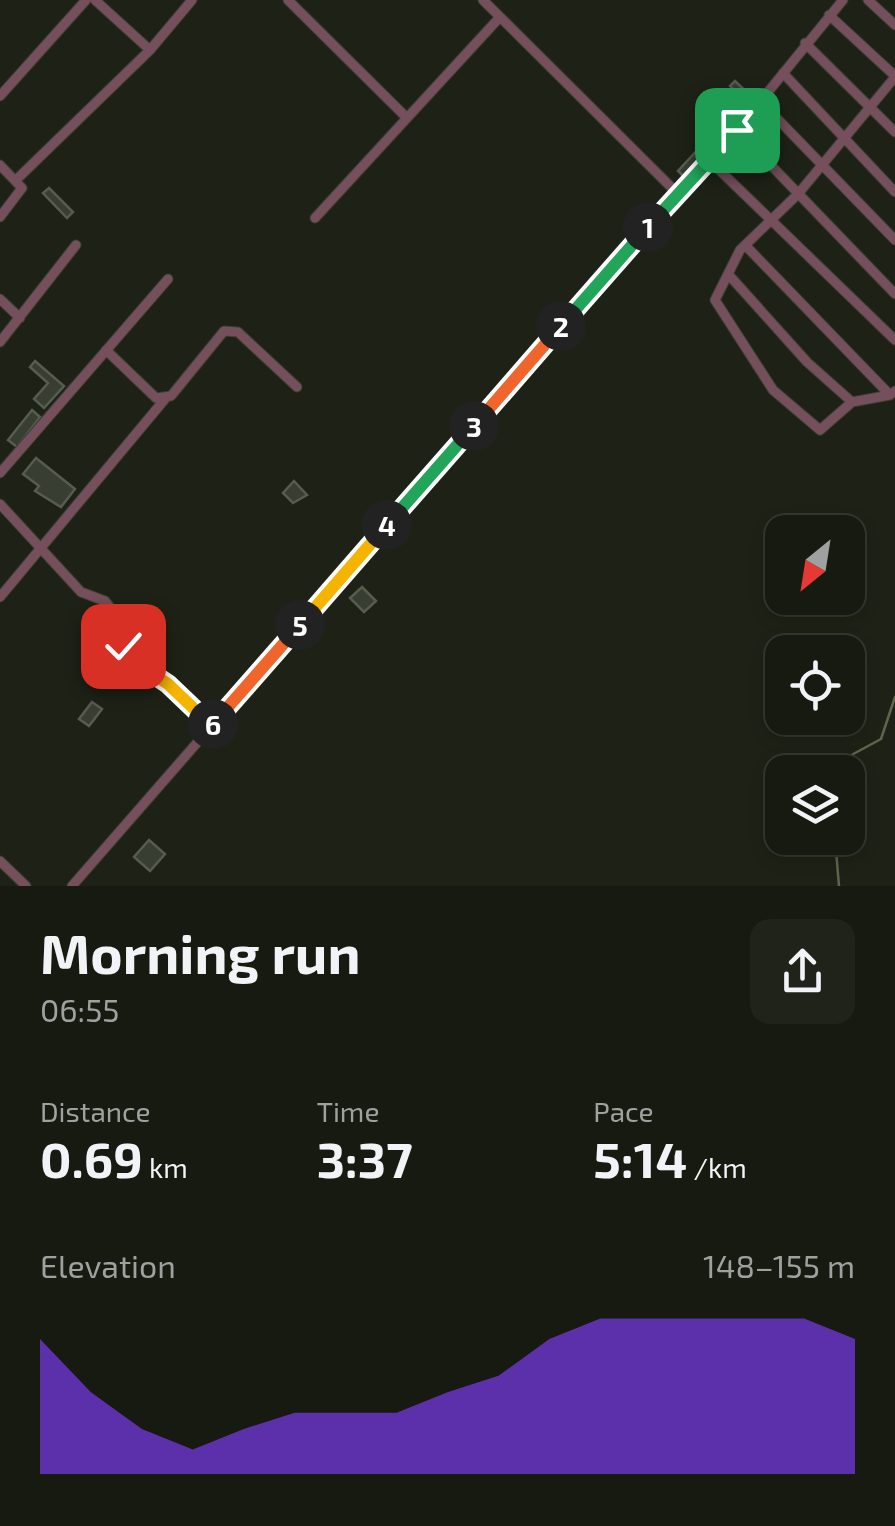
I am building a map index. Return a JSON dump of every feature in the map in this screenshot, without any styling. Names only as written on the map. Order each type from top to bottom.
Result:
[{"type":"street","points":[[1,92],[86,0]]},
{"type":"street","points":[[95,0],[150,50]]},
{"type":"street","points":[[16,180],[150,50],[192,0]]},
{"type":"street","points":[[288,0],[407,118]]},
{"type":"street","points":[[483,0],[678,193]]},
{"type":"street","points":[[72,886],[737,130],[842,0]]},
{"type":"street","points":[[868,0],[895,25]]},
{"type":"street","points":[[829,15],[895,76],[823,166],[745,244],[716,300],[773,390],[820,430],[852,402],[893,393]]},
{"type":"street","points":[[315,218],[500,17]]},
{"type":"street","points":[[805,43],[895,132]]},
{"type":"street","points":[[783,74],[846,136],[895,192]]},
{"type":"street","points":[[761,102],[895,240]]},
{"type":"street","points":[[737,130],[895,294]]},
{"type":"street","points":[[710,161],[895,340]]},
{"type":"street","points":[[0,165],[22,188],[0,217]]},
{"type":"street","points":[[745,244],[893,393]]},
{"type":"street","points":[[0,342],[76,245]]},
{"type":"street","points":[[728,274],[807,362],[852,402]]},
{"type":"street","points":[[0,472],[168,278]]},
{"type":"street","points":[[0,299],[20,318]]},
{"type":"street","points":[[0,597],[224,331],[238,332],[297,387]]},
{"type":"street","points":[[106,350],[156,398],[165,399]]},
{"type":"street","points":[[0,504],[80,592],[105,601],[112,610],[123,646],[138,664],[168,684],[212,726]]},
{"type":"street","points":[[0,861],[26,886]]},
{"type":"building","points":[[735,81],[756,101],[728,132],[721,125],[744,99],[730,86]]},
{"type":"building","points":[[715,131],[722,137],[685,178],[678,171]]},
{"type":"building","points":[[49,188],[73,212],[67,218],[43,193]]},
{"type":"building","points":[[35,361],[64,386],[44,408],[34,399],[48,383],[30,367]]},
{"type":"building","points":[[32,410],[40,417],[17,447],[8,440]]},
{"type":"building","points":[[36,458],[75,489],[61,507],[35,491],[39,486],[23,474]]},
{"type":"building","points":[[294,481],[307,495],[293,503],[283,493]]},
{"type":"building","points":[[362,587],[376,601],[364,612],[350,598]]},
{"type":"building","points":[[92,702],[102,709],[89,726],[79,719]]},
{"type":"building","points":[[149,840],[165,854],[150,871],[134,857]]},
{"type":"waterway","points":[[851,755],[881,739],[895,697]]},
{"type":"waterway","points":[[836,855],[839,886]]},
{"type":"route","points":[[123,646],[138,664],[168,684],[212,726],[737,130]]}]
